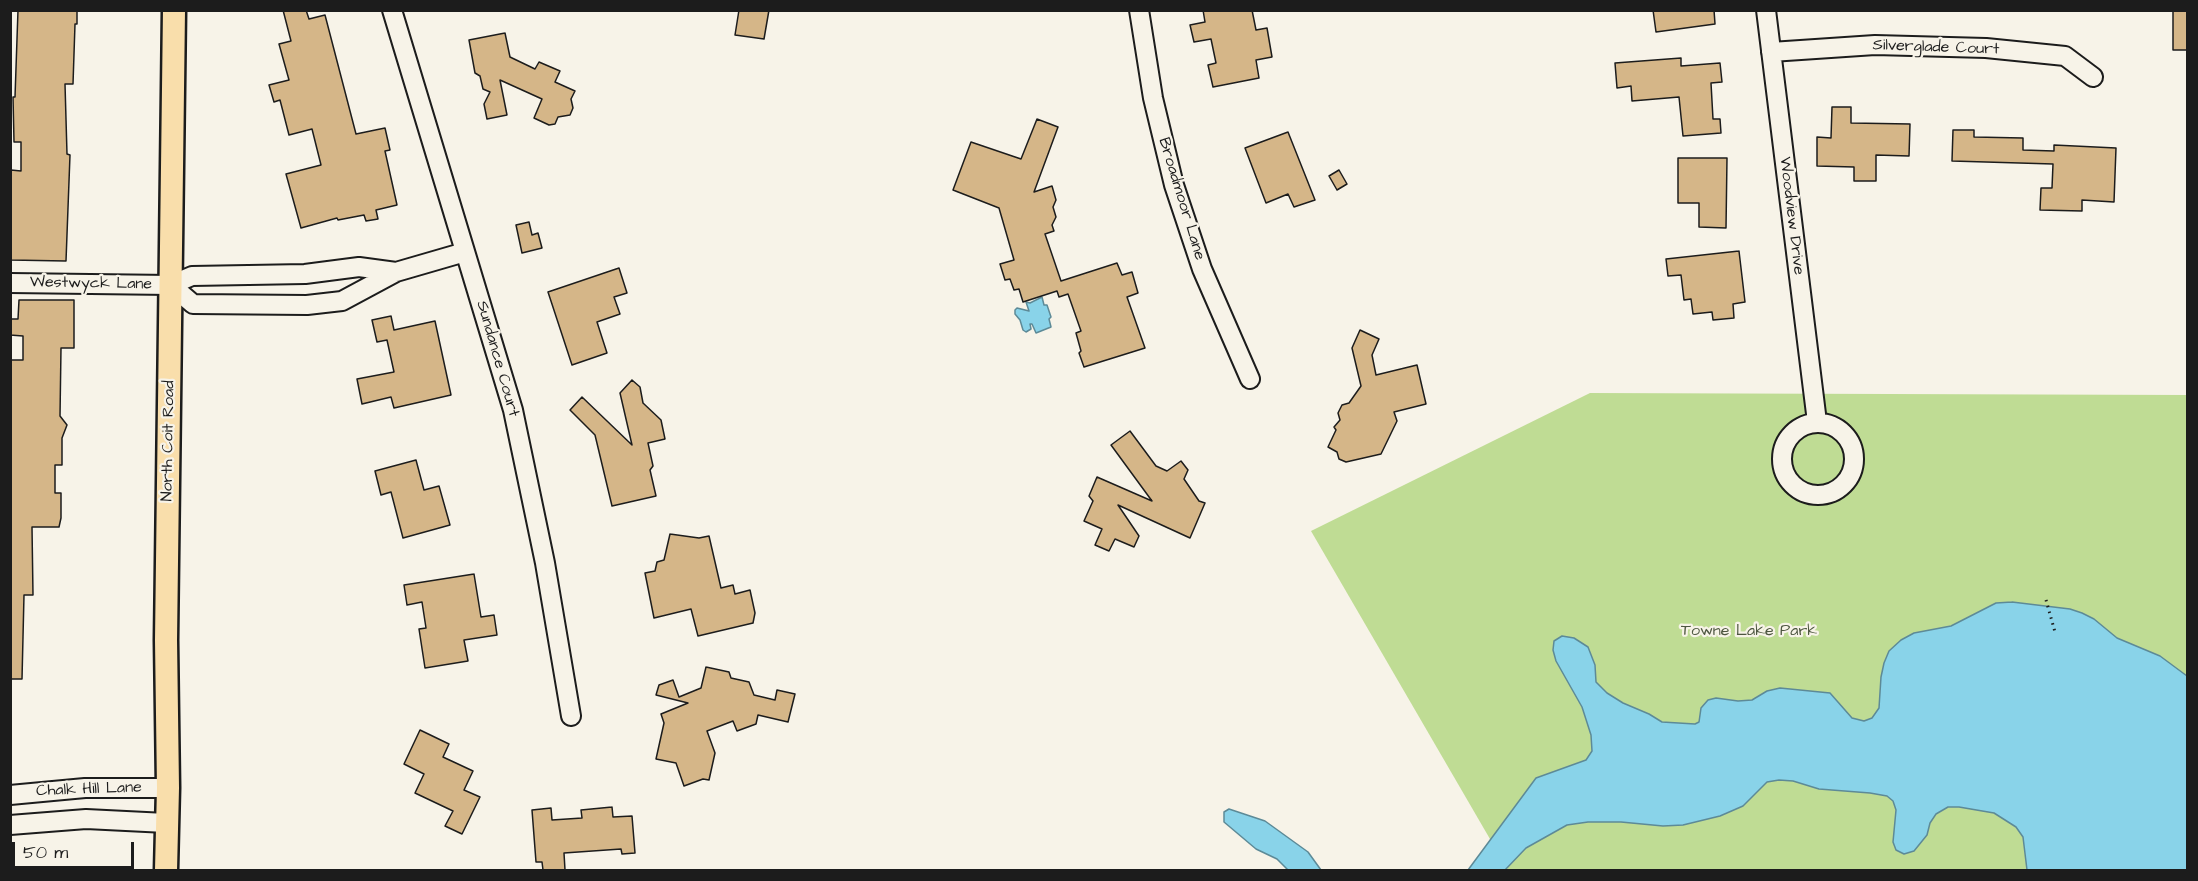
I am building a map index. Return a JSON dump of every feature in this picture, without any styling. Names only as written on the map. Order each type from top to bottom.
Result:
[{"type":"main road","name":"North Coit Road","points":[[166,870],[168,788],[166,640],[174,10]]},
{"type":"street","name":"Sundance Court","points":[[392,10],[513,410],[545,563],[571,716]]},
{"type":"street","name":"Broadmoor Lane","points":[[1139,10],[1153,98],[1174,185],[1202,269],[1250,379]]},
{"type":"street","name":"Woodview Drive","points":[[1766,10],[1817,422]]},
{"type":"street","name":"Silverglade Court","points":[[1771,52],[1875,45],[1986,48],[2065,57],[2093,77]]},
{"type":"street","points":[[171,285],[193,304],[307,305],[342,301],[396,272],[465,252]]},
{"type":"street","name":"Westwyck Lane","points":[[10,283],[171,285],[192,276],[305,274],[359,267],[396,272]]},
{"type":"street","points":[[305,274],[307,305]]},
{"type":"street","points":[[1817,422],[1830,424],[1842,430],[1855,453],[1855,466],[1848,481],[1836,491],[1821,496],[1805,493],[1791,484],[1783,471],[1781,457],[1792,433],[1803,425],[1817,422]]},
{"type":"street","name":"Chalk Hill Lane","points":[[10,795],[86,788],[168,788]]},
{"type":"street","name":"Chalk Hill Lane","points":[[10,825],[86,819],[166,824]]},
{"type":"path","points":[[2046,600],[2055,632]]},
{"type":"green space","name":"Towne Lake Park","points":[[1590,393],[2187,395],[2187,870],[1508,870],[1311,531]]},
{"type":"water","points":[[1042,297],[1051,317],[1049,319],[1051,327],[1036,333],[1030,324],[1031,329],[1026,332],[1015,310],[1017,308],[1029,311],[1026,302],[1030,303]]},
{"type":"water","points":[[2012,602],[2070,609],[2082,613],[2094,619],[2117,638],[2160,656],[2187,676],[2187,870],[2027,870],[2023,837],[2016,827],[1994,813],[1959,807],[1948,807],[1936,814],[1930,823],[1927,835],[1914,851],[1904,854],[1896,850],[1893,842],[1896,810],[1893,801],[1887,796],[1819,789],[1793,781],[1779,780],[1767,782],[1743,806],[1720,816],[1683,825],[1588,822],[1567,825],[1526,848],[1505,870],[1468,870],[1536,778],[1586,760],[1592,751],[1591,735],[1582,707],[1556,661],[1553,650],[1554,641],[1562,636],[1574,638],[1588,647],[1595,665],[1596,682],[1607,693],[1662,722],[1695,724],[1699,722],[1701,708],[1708,700],[1716,698],[1752,700],[1767,691],[1780,688],[1830,693],[1852,718],[1864,721],[1872,718],[1879,708],[1884,663],[1889,651],[1901,640],[1914,633],[1951,626],[1996,603]]},
{"type":"water","points":[[1229,809],[1265,821],[1308,852],[1321,870],[1288,870],[1277,859],[1256,849],[1224,822],[1224,812]]},
{"type":"building","points":[[18,10],[77,11],[73,84],[65,84],[67,154],[70,155],[66,261],[10,260],[11,170],[21,171],[21,142],[14,142],[13,97],[15,97]]},
{"type":"building","points":[[283,10],[306,10],[309,19],[325,15],[356,134],[385,128],[390,150],[385,151],[397,205],[376,210],[378,219],[366,221],[364,215],[338,220],[337,218],[301,228],[286,174],[321,165],[312,129],[289,135],[280,100],[274,102],[269,85],[289,80],[279,44],[291,41]]},
{"type":"building","points":[[739,10],[769,10],[764,39],[735,35]]},
{"type":"building","points":[[1203,10],[1252,10],[1256,30],[1267,28],[1272,57],[1256,60],[1259,78],[1213,87],[1208,65],[1216,63],[1211,39],[1194,42],[1190,25],[1205,22]]},
{"type":"building","points":[[1653,10],[1714,10],[1715,24],[1656,32]]},
{"type":"building","points":[[2173,10],[2187,10],[2187,50],[2173,50]]},
{"type":"building","points":[[505,33],[510,57],[535,69],[539,62],[560,71],[555,82],[575,91],[571,99],[573,108],[570,115],[558,117],[555,124],[549,125],[534,118],[542,99],[500,80],[507,115],[487,119],[484,104],[490,92],[483,89],[480,76],[475,73],[469,40]]},
{"type":"building","points":[[1681,58],[1681,66],[1720,63],[1722,82],[1711,83],[1713,119],[1720,119],[1721,133],[1683,136],[1679,97],[1632,101],[1631,86],[1617,88],[1615,63]]},
{"type":"building","points":[[1832,107],[1851,107],[1851,123],[1910,124],[1909,156],[1876,155],[1876,181],[1854,181],[1854,167],[1817,166],[1817,137],[1831,138]]},
{"type":"building","points":[[1037,119],[1058,127],[1034,192],[1052,186],[1056,200],[1053,207],[1056,217],[1052,225],[1054,231],[1045,234],[1061,281],[1117,263],[1122,275],[1132,272],[1138,293],[1127,297],[1145,348],[1084,367],[1076,333],[1081,331],[1068,294],[1059,297],[1057,291],[1023,302],[1019,289],[1014,290],[1010,279],[1005,280],[1000,264],[1014,260],[999,208],[953,190],[971,142],[1021,159]]},
{"type":"building","points":[[1953,130],[1974,130],[1974,137],[2023,138],[2023,150],[2054,151],[2054,145],[2116,148],[2114,202],[2082,200],[2082,211],[2040,210],[2041,188],[2052,188],[2053,164],[1952,161]]},
{"type":"building","points":[[1288,132],[1315,200],[1294,207],[1288,194],[1266,203],[1245,148]]},
{"type":"building","points":[[1678,158],[1727,158],[1726,228],[1699,227],[1699,203],[1678,203]]},
{"type":"building","points":[[1339,170],[1347,184],[1337,190],[1329,176]]},
{"type":"building","points":[[529,222],[532,235],[538,233],[542,248],[522,253],[516,225]]},
{"type":"building","points":[[1739,251],[1745,302],[1733,304],[1734,318],[1713,320],[1712,312],[1693,314],[1691,299],[1684,300],[1681,275],[1668,276],[1666,259]]},
{"type":"building","points":[[619,268],[627,293],[614,297],[620,314],[597,322],[607,353],[572,365],[548,292]]},
{"type":"building","points":[[19,300],[74,300],[74,348],[61,348],[60,416],[67,425],[62,438],[62,465],[55,465],[55,493],[61,493],[61,518],[59,527],[32,527],[33,595],[24,595],[22,679],[10,679],[10,360],[23,360],[23,336],[10,335],[10,319],[18,319]]},
{"type":"building","points":[[391,316],[394,330],[435,321],[451,395],[394,408],[391,397],[362,404],[357,379],[394,372],[387,340],[377,342],[372,320]]},
{"type":"building","points":[[1360,330],[1379,339],[1372,355],[1376,375],[1417,365],[1426,404],[1394,412],[1397,421],[1381,454],[1346,462],[1339,459],[1337,452],[1328,447],[1336,430],[1334,427],[1340,420],[1338,413],[1342,405],[1349,403],[1361,386],[1352,348]]},
{"type":"building","points":[[632,380],[640,387],[643,403],[661,420],[665,439],[648,443],[653,466],[650,470],[656,496],[612,506],[595,435],[570,410],[582,397],[632,445],[620,393]]},
{"type":"building","points":[[1130,431],[1156,466],[1167,471],[1181,461],[1188,470],[1184,479],[1199,501],[1205,503],[1190,538],[1118,505],[1139,536],[1134,547],[1115,539],[1109,551],[1095,545],[1102,529],[1084,521],[1093,501],[1089,496],[1097,477],[1152,501],[1111,445]]},
{"type":"building","points":[[416,460],[424,490],[439,486],[450,525],[403,538],[391,492],[381,495],[375,471]]},
{"type":"building","points":[[670,534],[699,538],[709,536],[721,588],[733,585],[735,594],[750,590],[755,613],[753,623],[698,636],[691,609],[654,618],[645,573],[655,571],[657,562],[664,560]]},
{"type":"building","points":[[474,574],[481,617],[494,615],[497,635],[464,640],[468,661],[425,668],[419,629],[426,628],[422,602],[407,605],[404,585]]},
{"type":"building","points":[[706,667],[729,672],[731,678],[749,682],[754,695],[775,700],[777,690],[795,694],[788,722],[758,715],[756,724],[737,731],[733,721],[707,731],[715,753],[709,780],[703,779],[684,786],[676,763],[656,759],[664,723],[661,714],[688,703],[656,695],[659,685],[673,680],[679,697],[701,688]]},
{"type":"building","points":[[420,730],[449,744],[443,757],[473,771],[464,790],[480,797],[462,834],[445,826],[453,811],[415,793],[424,774],[404,764]]},
{"type":"building","points":[[612,807],[613,817],[632,816],[635,853],[622,854],[621,849],[564,853],[565,870],[543,870],[542,862],[536,862],[532,810],[551,808],[552,820],[582,818],[581,810]]}]
